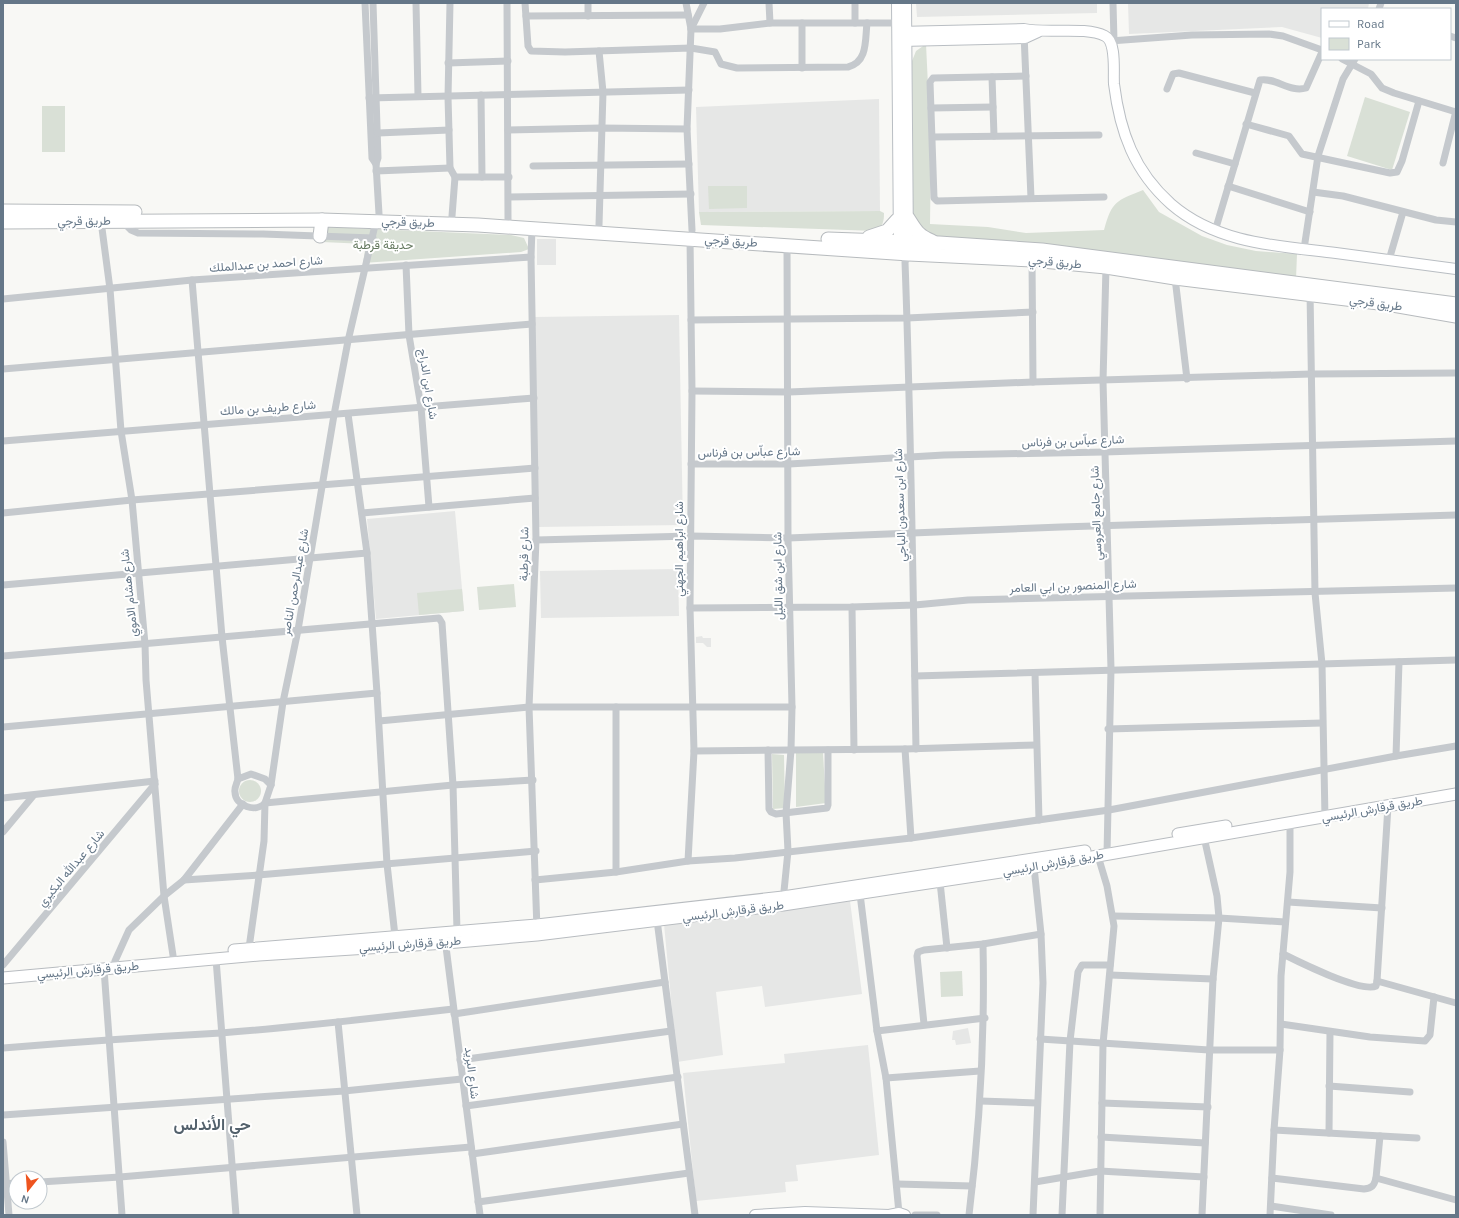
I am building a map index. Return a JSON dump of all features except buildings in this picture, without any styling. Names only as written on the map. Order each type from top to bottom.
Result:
[{"type":"highway","name":"طريق قرجي","points":[[3,211],[323,212],[532,228],[857,241],[904,250],[939,243],[1042,250],[1310,290],[1456,316]]},
{"type":"highway","name":"طريق قرجي","points":[[3,222],[322,220],[378,217],[452,216],[599,224],[787,246],[904,250],[1032,260],[1106,267],[1175,278],[1456,304]]},
{"type":"highway","points":[[857,241],[884,233],[903,219],[921,236],[939,243]]},
{"type":"highway","points":[[320,236],[322,220]]},
{"type":"main road","name":"طريق قرقارش الرئيسي","points":[[3,971],[115,961],[216,959],[657,920],[1104,853],[1290,822],[1324,814],[1455,795]]},
{"type":"main road","name":"طريق قرقارش الرئيسي","points":[[3,978],[104,969],[249,948],[395,936],[445,938],[457,931],[537,930],[783,901],[860,894],[1034,867],[1104,853],[1202,829],[1388,806],[1455,795]]},
{"type":"street","points":[[366,3],[373,98],[378,133],[378,158],[376,168]]},
{"type":"street","points":[[373,3],[372,158],[376,168]]},
{"type":"street","points":[[416,3],[418,96]]},
{"type":"street","points":[[450,3],[448,63],[450,168],[455,177],[452,216]]},
{"type":"street","points":[[507,3],[508,220]]},
{"type":"street","points":[[525,3],[529,50],[599,51],[691,48],[715,52],[721,64],[732,68],[848,67],[856,65],[860,62],[864,53],[867,23]]},
{"type":"street","points":[[588,3],[588,16]]},
{"type":"street","points":[[686,3],[691,29]]},
{"type":"street","points":[[691,29],[704,3]]},
{"type":"street","points":[[769,3],[770,23]]},
{"type":"street","points":[[855,3],[855,23]]},
{"type":"street","points":[[897,3],[902,32]]},
{"type":"street","points":[[904,250],[902,32],[906,3]]},
{"type":"street","points":[[1113,3],[1112,41],[1114,82],[1118,112],[1126,142],[1152,183],[1186,215],[1214,231],[1237,238],[1304,249],[1456,269]]},
{"type":"street","points":[[526,16],[688,15]]},
{"type":"street","points":[[691,29],[720,29],[770,23],[867,23],[902,32],[1024,34],[1038,32],[1097,33],[1106,36],[1112,41],[1192,35],[1269,34],[1283,36],[1321,51]]},
{"type":"street","points":[[802,23],[802,68]]},
{"type":"street","name":"شارع ابراهيم الجهني","points":[[688,861],[694,751],[690,608],[692,391],[691,194],[687,129],[691,29]]},
{"type":"street","points":[[1024,34],[1031,198]]},
{"type":"street","points":[[599,51],[603,92],[601,128],[602,165],[599,224]]},
{"type":"street","points":[[1214,231],[1260,80],[1301,90],[1306,88],[1321,53]]},
{"type":"street","points":[[448,63],[508,61]]},
{"type":"street","points":[[1304,249],[1318,156],[1343,79],[1353,61],[1371,74],[1382,88],[1456,112],[1443,162]]},
{"type":"street","points":[[1167,90],[1173,74],[1179,73],[1255,93]]},
{"type":"street","points":[[1026,76],[933,78],[930,85],[930,108],[933,137],[934,198],[937,201],[1104,197]]},
{"type":"street","points":[[992,77],[994,136]]},
{"type":"street","points":[[373,98],[689,90]]},
{"type":"street","points":[[481,95],[482,177]]},
{"type":"street","points":[[1246,124],[1289,136],[1295,142],[1300,153],[1390,173],[1397,172],[1401,164],[1419,101]]},
{"type":"street","points":[[930,108],[993,107]]},
{"type":"street","points":[[508,130],[601,128],[687,129]]},
{"type":"street","points":[[378,133],[449,130]]},
{"type":"street","points":[[933,137],[1099,135]]},
{"type":"street","points":[[1196,153],[1235,164]]},
{"type":"street","points":[[533,166],[689,164]]},
{"type":"street","points":[[376,168],[450,168]]},
{"type":"street","name":"شارع عبدالرحمن الناصر","points":[[249,948],[258,875],[264,841],[265,803],[271,785],[283,702],[298,630],[334,414],[348,341],[378,217],[376,168]]},
{"type":"street","points":[[455,177],[509,177]]},
{"type":"street","points":[[1228,186],[1310,212]]},
{"type":"street","points":[[1313,192],[1343,196],[1436,220],[1456,222]]},
{"type":"street","points":[[509,197],[691,194]]},
{"type":"street","points":[[1389,260],[1403,212]]},
{"type":"street","name":"شارع هشام الاموي","points":[[101,221],[110,289],[121,431],[132,500],[137,573],[145,644],[148,715],[164,896],[173,959]]},
{"type":"street","points":[[121,221],[131,230],[138,233],[373,238]]},
{"type":"street","name":"شارع قرطبة","points":[[532,228],[531,257],[536,540],[529,707],[536,851],[535,880],[537,930]]},
{"type":"street","name":"شارع ابن شق الليل","points":[[783,901],[788,851],[786,813],[791,750],[792,706],[788,538],[789,392],[787,246]]},
{"type":"street","name":"شارع ابن سعدون الباجي","points":[[904,250],[909,388],[909,457],[915,605],[916,749]]},
{"type":"street","name":"شارع احمد بن عبدالملك","points":[[3,299],[192,280],[365,267],[531,257]]},
{"type":"street","points":[[1032,260],[1033,382]]},
{"type":"street","name":"شارع ابن الدراج","points":[[406,265],[409,335],[421,407],[430,507]]},
{"type":"street","name":"شارع جامع العروسي","points":[[1100,1215],[1103,1044],[1114,931],[1104,853],[1109,810],[1108,729],[1111,669],[1103,381],[1106,267]]},
{"type":"street","points":[[1175,278],[1187,379]]},
{"type":"street","points":[[192,280],[222,637],[238,780],[235,794],[243,804],[254,809],[261,807],[265,803],[382,791],[533,780]]},
{"type":"street","points":[[1310,290],[1314,445],[1315,593],[1322,664],[1322,771],[1324,814]]},
{"type":"street","points":[[691,320],[907,318],[1032,312]]},
{"type":"street","points":[[3,369],[348,341],[532,324]]},
{"type":"street","points":[[692,391],[789,392],[1033,382],[1187,379],[1311,374],[1456,373]]},
{"type":"street","name":"شارع طريف بن مالك","points":[[3,441],[204,423],[348,414],[534,398]]},
{"type":"street","points":[[348,414],[367,553],[387,864],[395,936]]},
{"type":"street","name":"شارع عباّس بن فرناس","points":[[691,464],[789,464],[944,455],[1104,452],[1456,441]]},
{"type":"street","points":[[3,513],[132,500],[535,468]]},
{"type":"street","points":[[362,513],[535,498]]},
{"type":"street","points":[[536,540],[691,536],[788,538],[1107,525],[1456,515]]},
{"type":"street","points":[[3,585],[367,553]]},
{"type":"street","name":"شارع المنصور بن ابي العامر","points":[[690,608],[852,607],[915,605],[968,600],[1315,593],[1456,588]]},
{"type":"street","points":[[852,607],[854,750]]},
{"type":"street","points":[[3,656],[436,617],[440,620],[453,785],[457,931]]},
{"type":"street","points":[[915,676],[1035,673],[1111,669],[1456,660]]},
{"type":"street","points":[[1396,756],[1399,662]]},
{"type":"street","points":[[1035,673],[1039,820]]},
{"type":"street","points":[[3,727],[377,693]]},
{"type":"street","points":[[379,721],[529,707],[792,706]]},
{"type":"street","points":[[616,707],[616,872]]},
{"type":"street","points":[[1108,729],[1322,723]]},
{"type":"street","points":[[694,751],[916,749],[1036,745]]},
{"type":"street","points":[[535,880],[616,872],[688,861],[734,858],[911,838],[1109,810],[1456,746]]},
{"type":"street","points":[[905,749],[911,838]]},
{"type":"street","points":[[768,750],[769,809],[771,812],[776,814],[824,809],[828,806],[828,750]]},
{"type":"street","points":[[238,780],[251,774],[265,779],[271,785]]},
{"type":"street","points":[[3,798],[155,783]]},
{"type":"street","name":"شارع عبدالله البكيري","points":[[3,965],[155,783]]},
{"type":"street","points":[[3,832],[33,796]]},
{"type":"street","points":[[115,961],[129,930],[164,896],[184,880],[243,804]]},
{"type":"street","points":[[1283,954],[1326,974],[1363,986],[1372,988],[1376,986],[1378,981],[1388,806]]},
{"type":"street","points":[[1270,1215],[1280,1050],[1283,954],[1290,872],[1290,822]]},
{"type":"street","points":[[1202,1215],[1213,979],[1219,918],[1217,896],[1204,837]]},
{"type":"street","points":[[184,880],[536,851]]},
{"type":"street","points":[[1033,1215],[1043,983],[1041,934],[1034,867]]},
{"type":"street","points":[[940,882],[947,948]]},
{"type":"street","points":[[755,1215],[805,1212],[896,1215],[897,1184],[886,1078],[877,1031],[860,894]]},
{"type":"street","points":[[1288,902],[1382,908]]},
{"type":"street","points":[[1113,916],[1219,918],[1285,922]]},
{"type":"street","points":[[657,920],[695,1215]]},
{"type":"street","points":[[924,1024],[917,954],[924,950],[984,944],[1041,934]]},
{"type":"street","name":"شارع البريد","points":[[445,938],[479,1215]]},
{"type":"street","points":[[969,1215],[980,1102],[980,1071],[985,1018],[984,944]]},
{"type":"street","points":[[216,959],[236,1215]]},
{"type":"street","points":[[1062,1215],[1065,1176],[1070,1041],[1079,968],[1084,965],[1110,965]]},
{"type":"street","points":[[104,969],[111,1039],[122,1215]]},
{"type":"street","points":[[1110,975],[1213,979]]},
{"type":"street","points":[[1378,981],[1456,1003]]},
{"type":"street","points":[[3,1048],[111,1039],[222,1033],[454,1012],[665,982]]},
{"type":"street","points":[[1281,1024],[1370,1037],[1425,1041],[1430,1035],[1434,997]]},
{"type":"street","points":[[877,1031],[924,1024],[985,1018]]},
{"type":"street","points":[[338,1022],[357,1215]]},
{"type":"street","points":[[460,1060],[671,1031]]},
{"type":"street","points":[[1329,1133],[1330,1032]]},
{"type":"street","points":[[1040,1039],[1209,1050],[1280,1050]]},
{"type":"street","points":[[886,1078],[980,1071]]},
{"type":"street","points":[[466,1106],[678,1077]]},
{"type":"street","points":[[3,1115],[344,1091],[462,1079]]},
{"type":"street","points":[[1330,1086],[1410,1092]]},
{"type":"street","points":[[980,1102],[1037,1103]]},
{"type":"street","points":[[1102,1102],[1208,1107]]},
{"type":"street","points":[[48,1182],[120,1177],[232,1166],[472,1150],[683,1124]]},
{"type":"street","points":[[1274,1130],[1417,1138]]},
{"type":"street","points":[[1101,1136],[1205,1143]]},
{"type":"street","points":[[1272,1178],[1364,1189],[1373,1187],[1376,1178],[1380,1136]]},
{"type":"street","points":[[3,1142],[5,1184],[9,1215]]},
{"type":"street","points":[[1035,1182],[1100,1171],[1204,1177]]},
{"type":"street","points":[[478,1202],[689,1173]]},
{"type":"street","points":[[1376,1178],[1456,1200]]},
{"type":"street","points":[[897,1184],[972,1186]]},
{"type":"street","points":[[1271,1206],[1331,1215]]},
{"type":"street","points":[[915,1215],[938,1215]]},
{"type":"shaded area","points":[[916,3],[1097,3],[1097,13],[917,17]]},
{"type":"shaded area","points":[[1128,3],[1369,3],[1368,8],[1321,8],[1321,38],[1282,27],[1129,34]]},
{"type":"shaded area","points":[[879,99],[880,211],[699,212],[696,107]]},
{"type":"shaded area","points":[[537,239],[556,239],[556,265],[537,265]]},
{"type":"shaded area","points":[[679,315],[683,525],[538,527],[534,317]]},
{"type":"shaded area","points":[[455,511],[464,611],[376,619],[367,519]]},
{"type":"shaded area","points":[[678,569],[679,616],[541,618],[540,571]]},
{"type":"shaded area","points":[[702,636],[703,638],[711,638],[711,647],[707,647],[703,643],[696,643],[696,637]]},
{"type":"shaded area","points":[[850,901],[862,994],[765,1007],[762,986],[716,992],[723,1055],[677,1062],[664,924]]},
{"type":"shaded area","points":[[968,1028],[971,1043],[956,1045],[955,1040],[952,1040],[953,1031]]},
{"type":"shaded area","points":[[868,1045],[879,1155],[796,1165],[798,1181],[785,1182],[786,1192],[696,1201],[683,1073],[785,1063],[784,1054]]},
{"type":"green space","points":[[926,44],[931,148],[930,224],[988,227],[1026,233],[1104,230],[1110,213],[1116,203],[1143,190],[1159,212],[1202,236],[1227,245],[1256,251],[1297,254],[1296,279],[929,237],[918,225],[913,215],[912,61],[916,51]]},
{"type":"green space","points":[[1365,97],[1410,112],[1392,170],[1347,156]]},
{"type":"green space","points":[[42,106],[65,106],[65,152],[42,152]]},
{"type":"green space","points":[[708,186],[747,186],[747,208],[709,209]]},
{"type":"green space","points":[[880,211],[884,213],[883,221],[882,225],[876,231],[701,225],[699,212]]},
{"type":"green space","name":"حديقة قرطبة","points":[[326,227],[511,235],[524,238],[529,249],[521,252],[363,263],[366,244],[322,242]]},
{"type":"green space","points":[[514,584],[516,607],[479,610],[477,587]]},
{"type":"green space","points":[[462,589],[464,611],[419,615],[417,593]]},
{"type":"green space","points":[[796,751],[823,753],[826,803],[796,807]]},
{"type":"green space","points":[[772,754],[784,755],[785,808],[773,809]]},
{"type":"green space","points":[[250,780],[258,783],[261,791],[258,799],[250,802],[242,799],[239,791],[242,783]]},
{"type":"green space","points":[[962,971],[963,996],[941,997],[940,972]]},
{"type":"district","name":"حي الأندلس","points":[[212,1124]]}]
